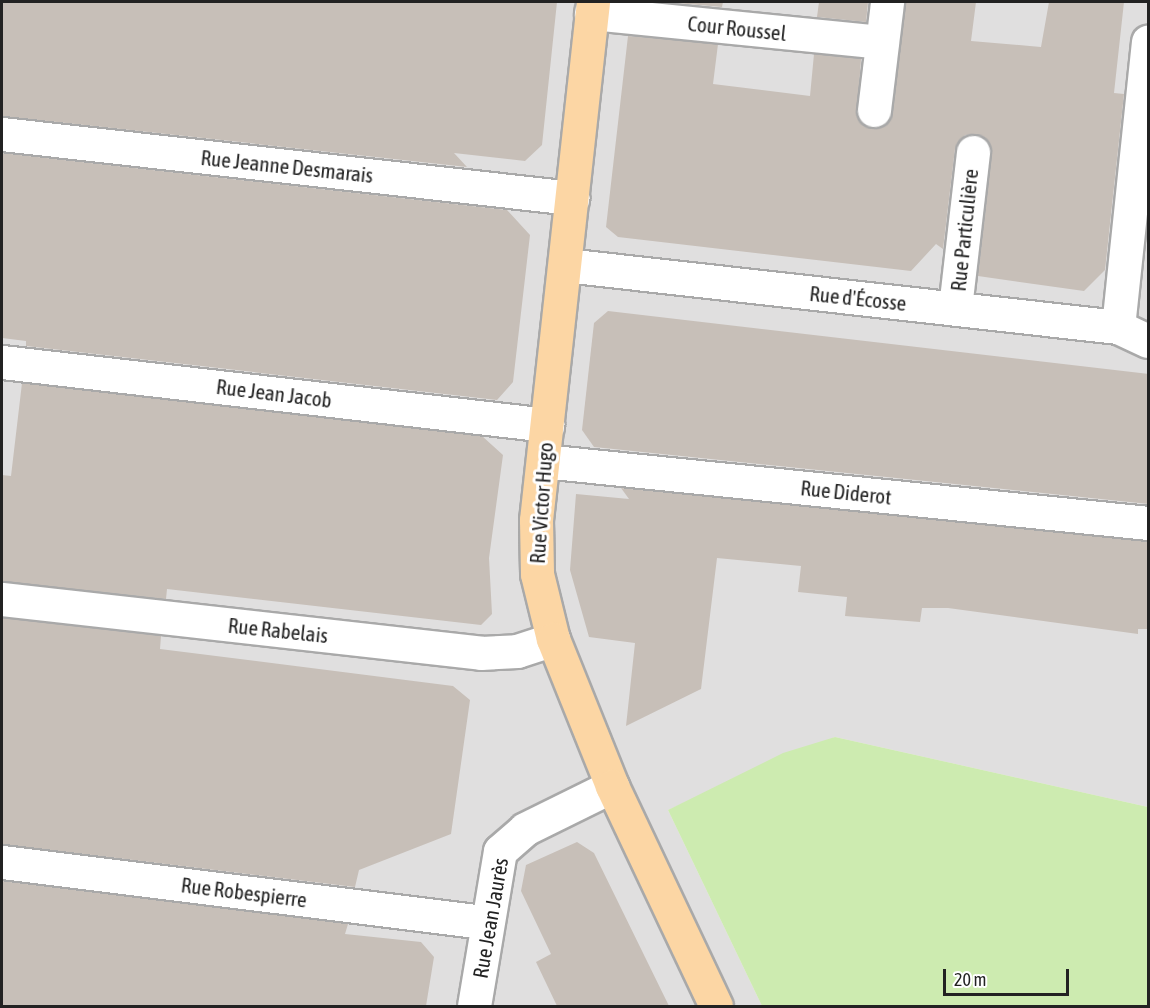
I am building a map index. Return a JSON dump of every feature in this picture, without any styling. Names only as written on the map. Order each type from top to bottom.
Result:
[{"type":"main road","name":"Rue Victor Hugo","points":[[592,7],[535,550],[553,639],[612,786],[716,1006]]},
{"type":"street","points":[[874,110],[887,2]]},
{"type":"street","name":"Cour Roussel","points":[[592,7],[882,42]]},
{"type":"street","points":[[1119,327],[1149,42]]},
{"type":"street","name":"Rue Jeanne Desmarais","points":[[2,134],[572,198]]},
{"type":"street","name":"Rue Particulière","points":[[956,308],[973,152]]},
{"type":"street","name":"Rue d'Écosse","points":[[565,265],[1119,327],[1149,340]]},
{"type":"street","name":"Rue Jean Jacob","points":[[2,362],[547,424]]},
{"type":"street","name":"Rue Diderot","points":[[543,461],[1149,523]]},
{"type":"street","name":"Rue Rabelais","points":[[2,599],[480,653],[518,651],[553,639]]},
{"type":"street","name":"Rue Jean Jaurès","points":[[474,1006],[495,868],[511,839],[612,786]]},
{"type":"street","name":"Rue Robespierre","points":[[2,862],[486,922]]},
{"type":"shaded area","points":[[2,2],[1148,2],[1148,807],[835,737],[668,810],[762,1006],[2,1006]]},
{"type":"green space","points":[[835,737],[1148,807],[1148,1006],[762,1006],[668,810],[783,753]]},
{"type":"building","points":[[2,2],[557,2],[542,145],[525,161],[454,153],[467,167],[2,116]]},
{"type":"building","points":[[665,2],[723,2],[722,7]]},
{"type":"building","points":[[819,2],[868,2],[866,22],[817,17]]},
{"type":"building","points":[[905,2],[976,2],[971,41],[1041,47],[1049,2],[1124,2],[1114,93],[1124,94],[1105,270],[1084,291],[978,276],[992,154],[990,144],[976,134],[965,135],[955,149],[943,249],[936,244],[911,271],[618,237],[606,227],[628,36],[718,44],[713,84],[810,96],[814,54],[861,59],[857,117],[872,129],[889,122],[893,112]]},
{"type":"building","points":[[2,153],[507,210],[530,235],[513,382],[497,400],[26,346],[26,341],[2,338]]},
{"type":"building","points":[[608,311],[1149,374],[1149,504],[594,447],[582,430],[594,323]]},
{"type":"building","points":[[22,383],[482,436],[503,455],[489,558],[492,614],[481,625],[167,589],[166,599],[2,581],[2,475],[11,476]]},
{"type":"building","points":[[621,488],[1149,541],[1149,629],[1138,629],[1138,634],[948,608],[922,608],[920,622],[845,616],[847,597],[798,592],[801,566],[717,558],[701,689],[626,726],[635,643],[589,637],[570,570],[576,494],[629,499]]},
{"type":"building","points":[[2,618],[161,636],[160,649],[453,686],[470,700],[451,834],[359,870],[355,887],[2,844]]},
{"type":"building","points":[[577,842],[594,853],[669,1006],[557,1006],[536,962],[551,954],[521,891],[526,865]]},
{"type":"building","points":[[2,881],[348,924],[345,934],[421,942],[434,957],[426,1006],[2,1006]]}]
